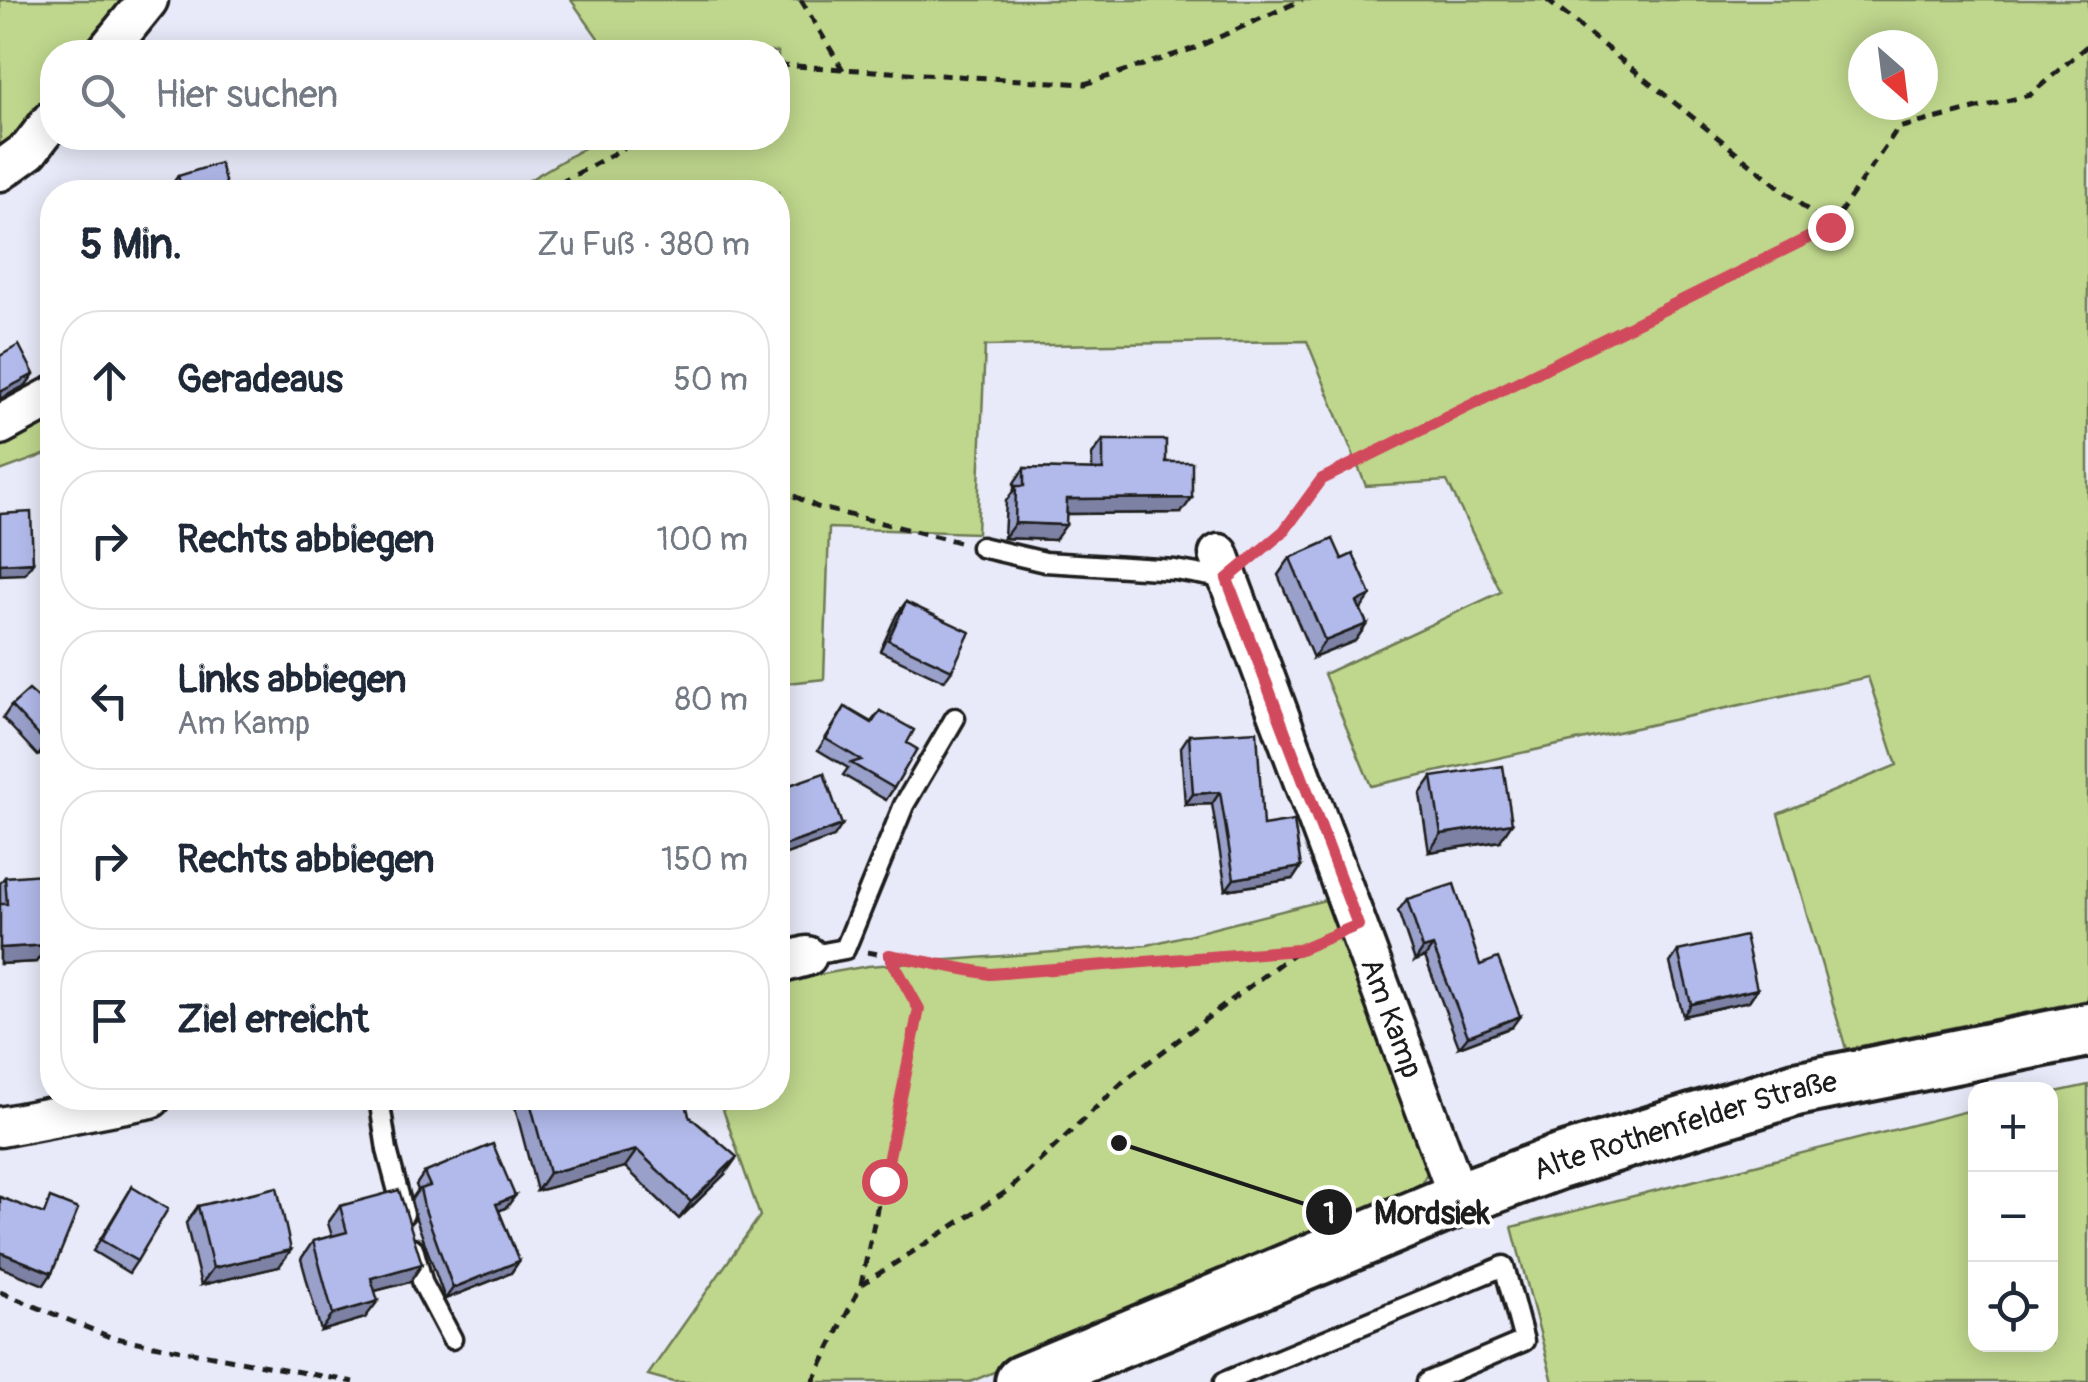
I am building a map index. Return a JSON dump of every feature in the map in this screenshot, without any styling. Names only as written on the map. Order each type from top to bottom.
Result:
[{"type":"street","points":[[116,40],[148,0]]},
{"type":"street","points":[[0,171],[29,150],[40,136]]},
{"type":"street","points":[[0,424],[40,403]]},
{"type":"street","name":"Am Kamp","points":[[1223,567],[1459,1199]]},
{"type":"street","name":"Alte Rothenfelder Straße","points":[[1022,1382],[1105,1358],[1459,1199],[1556,1163],[1796,1089],[2088,1030]]},
{"type":"street","points":[[0,1127],[89,1110]]},
{"type":"lane","points":[[981,547],[1045,562],[1175,570],[1223,567]]},
{"type":"lane","points":[[792,960],[844,949],[904,805],[955,718]]},
{"type":"lane","points":[[381,1110],[387,1150],[423,1284],[452,1339]]},
{"type":"lane","points":[[1224,1382],[1504,1266],[1524,1341],[1427,1382]]},
{"type":"path","points":[[801,0],[843,70]]},
{"type":"path","points":[[790,66],[1085,84],[1195,48],[1302,0]]},
{"type":"path","points":[[1547,0],[1830,227]]},
{"type":"path","points":[[1223,567],[1284,531],[1322,479],[1830,227],[1898,128],[2030,95],[2088,46]]},
{"type":"path","points":[[566,180],[620,150]]},
{"type":"path","points":[[790,494],[817,507],[981,547]]},
{"type":"path","points":[[861,1285],[1009,1190],[1126,1080],[1298,950],[1358,925]]},
{"type":"path","points":[[844,949],[990,974],[1298,950]]},
{"type":"path","points":[[813,1382],[861,1285],[919,1009],[889,955]]},
{"type":"path","points":[[0,1292],[110,1337],[354,1382]]},
{"type":"green space","points":[[0,0],[148,0],[116,40],[40,40],[40,132],[0,171]]},
{"type":"green space","points":[[571,0],[2088,0],[2088,1000],[1846,1049],[1778,814],[1897,765],[1868,677],[1371,786],[1324,674],[1501,592],[1447,481],[1366,486],[1307,341],[985,346],[977,533],[829,528],[824,679],[790,683],[790,180],[529,180],[581,150],[790,150],[790,40],[599,40]]},
{"type":"green space","points":[[40,420],[40,456],[0,471],[0,440]]},
{"type":"green space","points":[[1337,897],[1432,1165],[1414,1196],[970,1382],[673,1382],[648,1375],[760,1216],[723,1110],[790,1110],[790,980],[868,966],[1148,945]]},
{"type":"green space","points":[[2088,1085],[2088,1382],[1553,1382],[1512,1227],[1968,1111],[1968,1352],[2058,1352],[2058,1091]]},
{"type":"building","points":[[220,163],[225,180],[179,180],[178,176]]},
{"type":"building","points":[[19,345],[34,374],[0,392],[0,356]]},
{"type":"building","points":[[1103,440],[1166,440],[1166,462],[1192,462],[1192,498],[1067,499],[1066,525],[1015,523],[1016,486],[1024,486],[1024,468],[1103,470]]},
{"type":"building","points":[[31,512],[33,562],[0,564],[0,514]]},
{"type":"building","points":[[1333,539],[1342,559],[1353,554],[1371,595],[1357,602],[1367,624],[1325,641],[1290,558]]},
{"type":"building","points":[[906,602],[970,632],[952,670],[888,640]]},
{"type":"building","points":[[29,690],[38,698],[40,737],[11,706]]},
{"type":"building","points":[[845,707],[872,723],[880,711],[914,730],[907,743],[917,749],[894,788],[851,763],[861,760],[826,739]]},
{"type":"building","points":[[1257,731],[1263,826],[1294,821],[1301,867],[1234,879],[1220,792],[1193,794],[1189,735]]},
{"type":"building","points":[[1503,766],[1512,823],[1441,834],[1432,777]]},
{"type":"building","points":[[824,773],[842,825],[790,844],[790,785]]},
{"type":"building","points":[[40,874],[40,946],[0,948],[0,904],[7,904],[5,877]]},
{"type":"building","points":[[1454,884],[1480,965],[1498,958],[1520,1016],[1468,1036],[1433,946],[1423,949],[1407,899]]},
{"type":"building","points":[[1745,936],[1757,989],[1691,1004],[1678,951]]},
{"type":"building","points":[[532,1110],[688,1110],[689,1116],[737,1157],[691,1202],[637,1150],[549,1173]]},
{"type":"building","points":[[493,1144],[515,1196],[496,1204],[519,1261],[453,1288],[424,1207],[420,1189],[430,1186],[424,1173]]},
{"type":"building","points":[[132,1187],[168,1209],[137,1261],[101,1240]]},
{"type":"building","points":[[277,1187],[291,1250],[213,1268],[198,1206]]},
{"type":"building","points":[[399,1190],[422,1264],[371,1278],[378,1301],[333,1314],[313,1241],[347,1232],[340,1206]]},
{"type":"building","points":[[0,1197],[44,1214],[50,1198],[78,1209],[52,1273],[0,1252]]},
{"type":"place","name":"Mordsiek","points":[[1119,1143]]},
{"type":"route","points":[[884,1181],[919,1009],[889,955],[990,974],[1298,950],[1358,925],[1227,579],[1284,531],[1322,479],[1830,227]]}]
